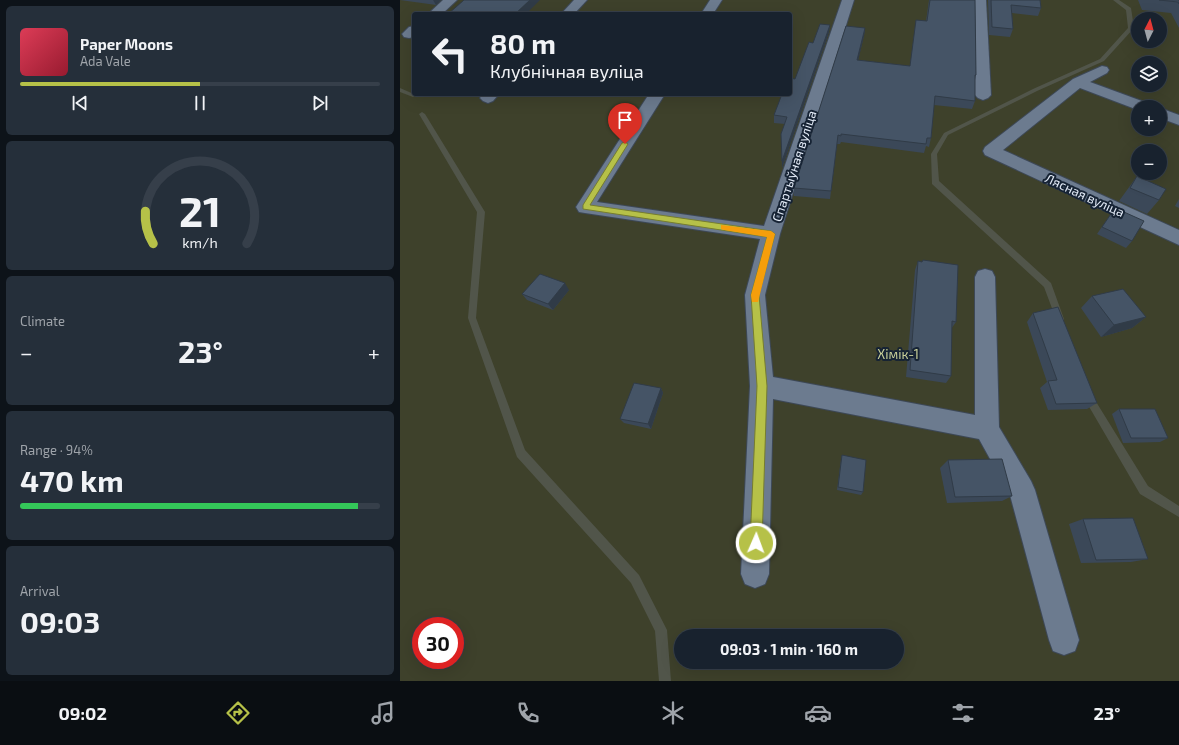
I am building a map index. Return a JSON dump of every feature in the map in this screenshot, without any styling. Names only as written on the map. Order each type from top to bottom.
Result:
[{"type":"street","points":[[436,12],[451,0]]},
{"type":"street","points":[[570,12],[581,0]]},
{"type":"street","points":[[708,12],[716,0]]},
{"type":"street","name":"Спартыўная вуліца","points":[[755,574],[762,386],[755,295],[771,234],[848,0]]},
{"type":"street","points":[[980,0],[982,95]]},
{"type":"street","points":[[1078,82],[1102,70]]},
{"type":"street","points":[[1078,82],[1131,102]]},
{"type":"street","name":"Лясная вуліца","points":[[1078,82],[992,151],[1179,238]]},
{"type":"street","points":[[656,96],[585,207],[771,234]]},
{"type":"street","points":[[1167,116],[1179,120]]},
{"type":"street","points":[[985,277],[987,429],[1022,490],[1064,640]]},
{"type":"street","points":[[762,386],[987,429]]},
{"type":"green space","name":"Хімік-1","points":[[400,0],[1179,0],[1179,681],[400,681]]},
{"type":"building","points":[[464,0],[530,0],[517,12],[450,12]]},
{"type":"building","points":[[930,0],[975,0],[975,101],[935,96],[931,138],[927,138],[926,144],[841,134],[841,136],[838,135],[831,191],[794,188],[846,26],[865,28],[857,60],[910,66],[916,20],[927,21]]},
{"type":"building","points":[[991,0],[1040,0],[1041,8],[1011,5],[1013,29],[992,27]]},
{"type":"building","points":[[1159,0],[1179,0],[1179,4],[1178,2]]},
{"type":"building","points":[[820,24],[830,25],[782,161],[781,134],[787,117],[774,115],[781,96],[792,96],[792,78],[795,79],[809,42],[813,43]]},
{"type":"building","points":[[1135,180],[1146,180],[1166,189],[1159,200],[1130,188]]},
{"type":"building","points":[[1115,208],[1144,221],[1132,241],[1102,227]]},
{"type":"building","points":[[923,260],[958,265],[956,322],[952,321],[951,376],[910,370],[918,261],[922,262]]},
{"type":"building","points":[[540,274],[565,283],[548,304],[522,294]]},
{"type":"building","points":[[1123,289],[1146,317],[1114,325],[1092,296]]},
{"type":"building","points":[[1058,307],[1097,403],[1056,404],[1048,381],[1057,380],[1033,313]]},
{"type":"building","points":[[634,383],[661,388],[648,424],[620,419]]},
{"type":"building","points":[[1119,409],[1155,409],[1168,438],[1131,438]]},
{"type":"building","points":[[842,455],[866,460],[863,492],[838,487]]},
{"type":"building","points":[[1002,459],[1012,496],[955,497],[948,460]]},
{"type":"building","points":[[1133,518],[1148,559],[1096,560],[1083,519]]},
{"type":"waterway","points":[[1060,319],[1048,285],[935,182],[934,154],[946,134],[1035,90],[1102,60],[1131,28],[1129,9],[1116,0]]},
{"type":"waterway","points":[[400,90],[412,95]]},
{"type":"waterway","points":[[422,114],[481,212],[472,318],[521,453],[635,579],[661,630],[665,681]]},
{"type":"waterway","points":[[1087,395],[1144,490],[1179,512]]},
{"type":"slow traffic","points":[[724,227],[771,234],[755,299]]},
{"type":"route","points":[[625,144],[585,207],[771,234],[755,295],[762,386],[756,543]]}]
